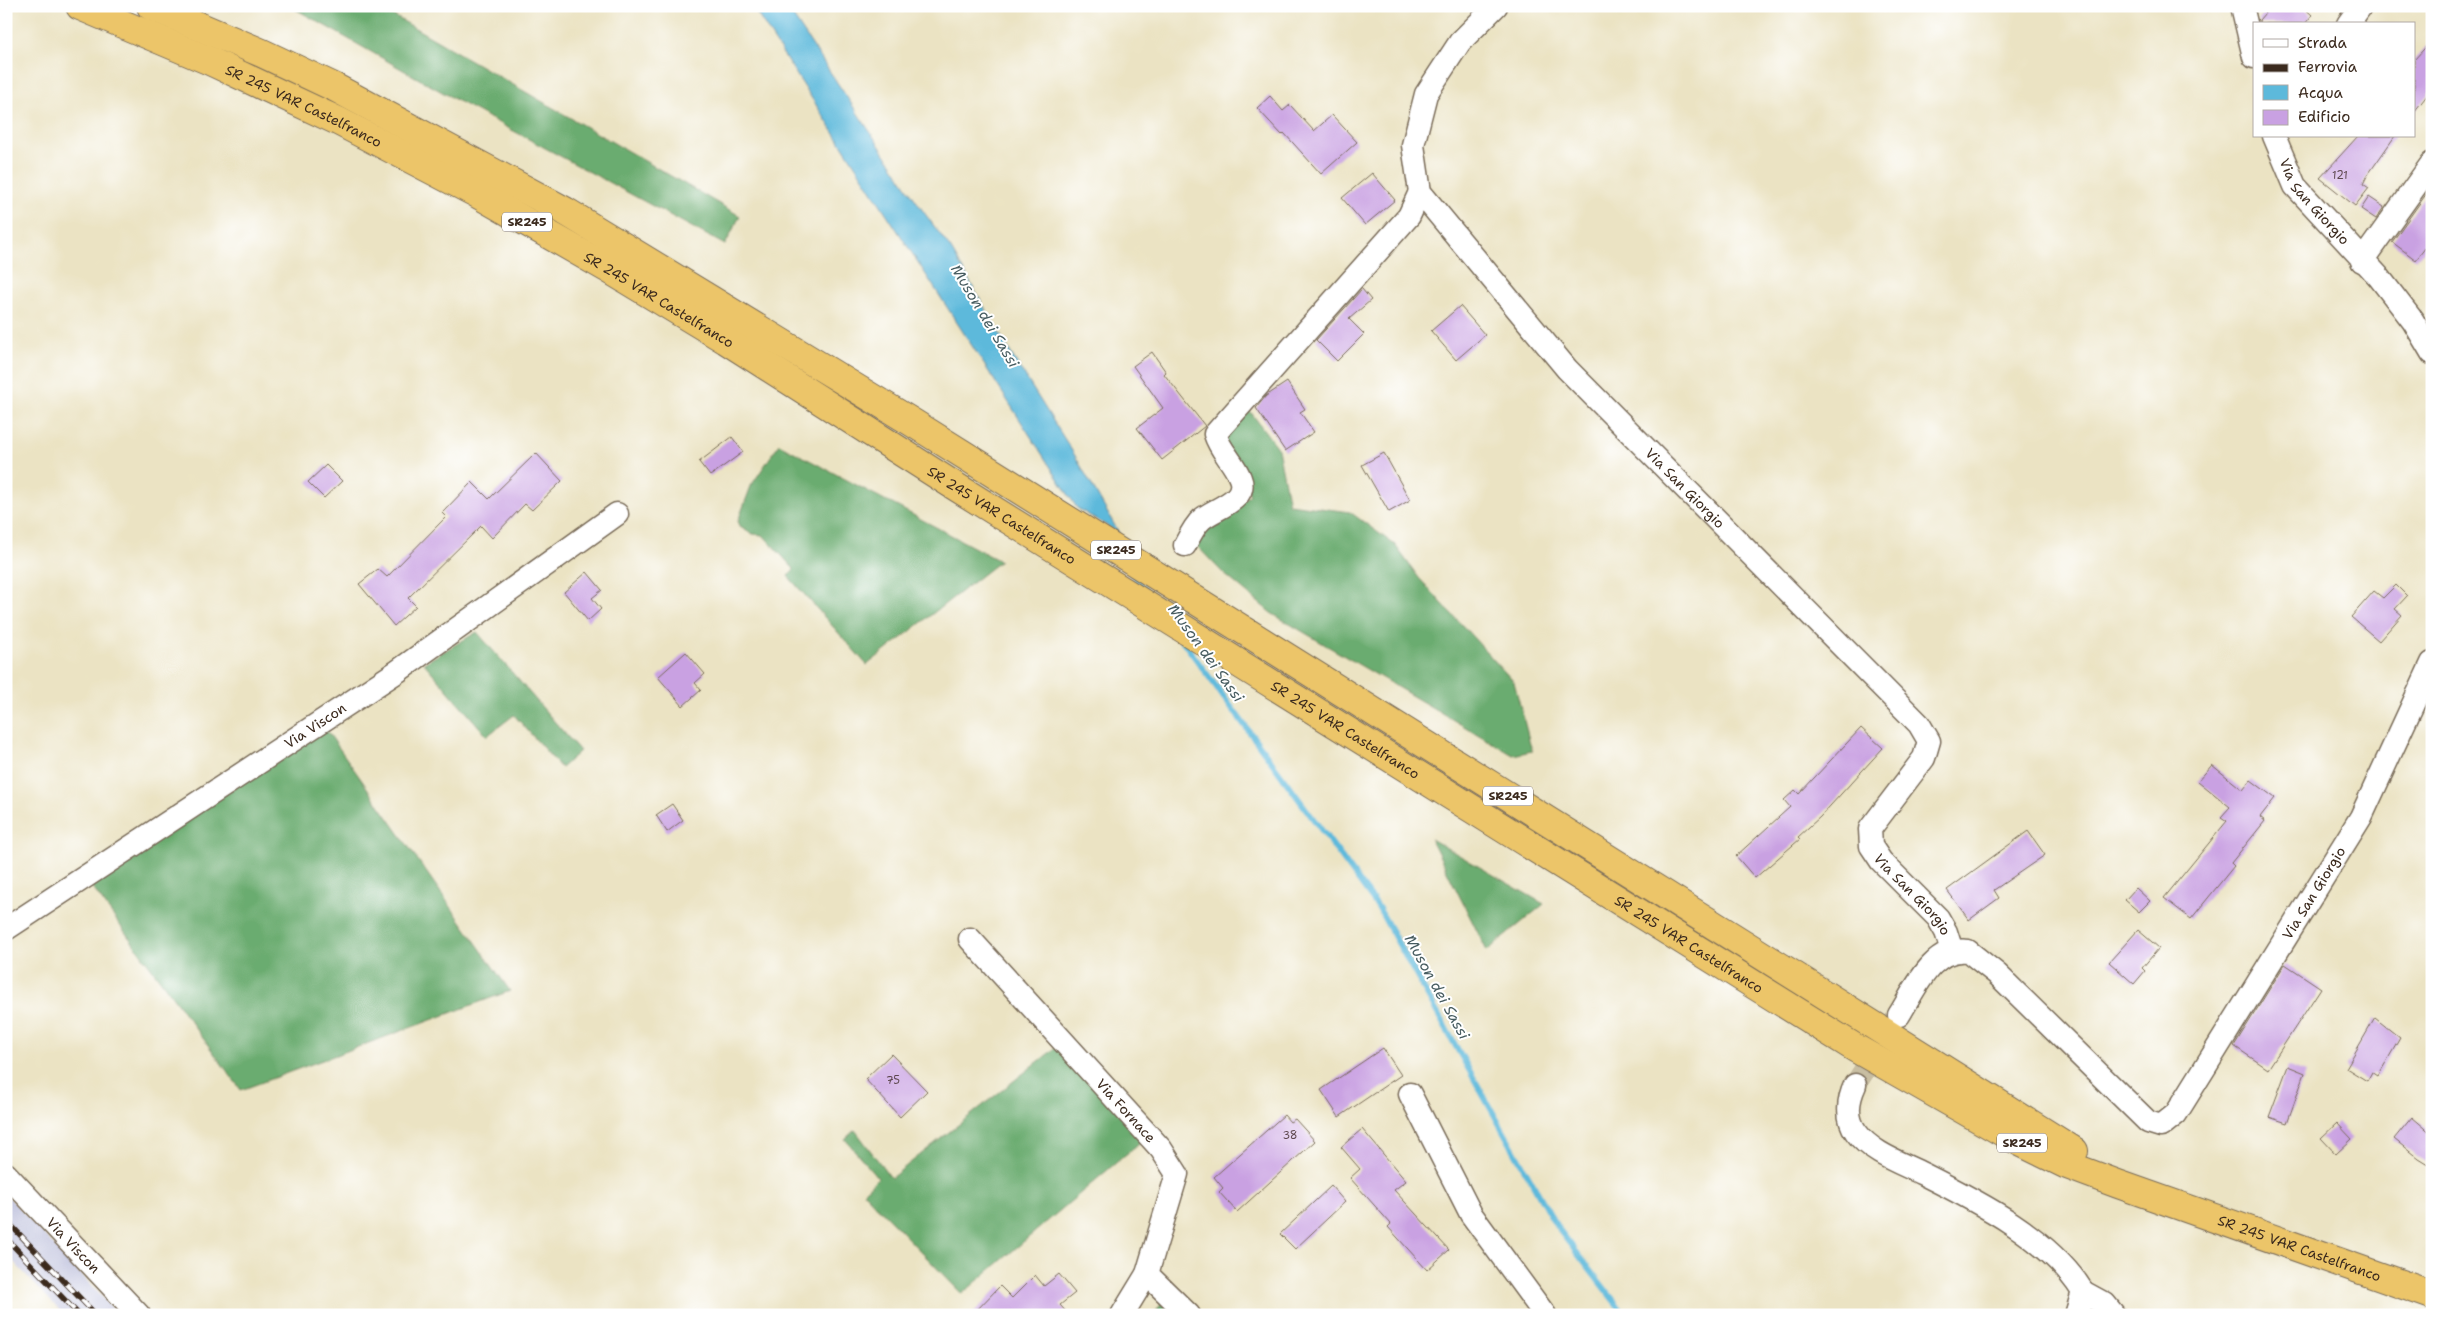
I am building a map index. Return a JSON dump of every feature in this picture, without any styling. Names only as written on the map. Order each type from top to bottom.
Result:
[{"type":"highway","name":"SR 245 VAR Castelfranco","points":[[80,6],[210,61],[338,122],[476,193],[607,268],[726,340],[950,483],[1857,1049],[2020,1142],[2067,1165],[2432,1294]]},
{"type":"highway","name":"SR 245 VAR Castelfranco","points":[[151,6],[262,53],[334,87],[565,210],[910,420],[1750,946],[2024,1121],[2103,1169],[2169,1200]]},
{"type":"street","points":[[1185,545],[1201,520],[1238,496],[1242,486],[1240,476],[1218,445],[1215,434],[1409,216],[1420,192],[1413,145],[1426,94],[1460,42],[1496,6]]},
{"type":"street","points":[[2242,6],[2253,53]]},
{"type":"street","points":[[2349,22],[2361,6]]},
{"type":"street","name":"Via San Giorgio","points":[[2275,138],[2295,186],[2378,278],[2413,321],[2432,353]]},
{"type":"street","points":[[2362,261],[2432,163]]},
{"type":"street","name":"Via San Giorgio","points":[[1420,192],[1567,369],[1919,724],[1929,741],[1924,758],[1870,829],[1871,846],[1881,861],[1938,918],[1946,932],[1952,951]]},
{"type":"street","name":"Via Viscon","points":[[6,929],[398,670],[617,514]]},
{"type":"street","name":"Via San Giorgio","points":[[1899,1015],[1927,971],[1940,958],[1952,951],[1968,951],[1997,974],[2148,1122],[2161,1126],[2176,1114],[2361,817],[2432,664]]},
{"type":"street","name":"Via Fornace","points":[[970,939],[1154,1142],[1177,1174],[1147,1274],[1122,1315]]},
{"type":"street","points":[[1855,1085],[1850,1102],[1849,1116],[1853,1128],[1861,1139],[1876,1150],[1965,1195],[2047,1248],[2075,1279],[2083,1292],[2105,1304],[2114,1315]]},
{"type":"street","points":[[1410,1094],[1471,1214],[1545,1315]]},
{"type":"street","name":"Via Viscon","points":[[6,1174],[139,1315]]},
{"type":"street","points":[[1147,1274],[1189,1315]]},
{"type":"street","points":[[2076,1315],[2083,1292]]},
{"type":"shaded area","points":[[6,1194],[119,1315],[64,1315],[6,1254]]},
{"type":"green space","points":[[290,6],[377,6],[740,216],[725,245],[458,101]]},
{"type":"green space","points":[[1250,411],[1278,449],[1289,504],[1350,512],[1395,545],[1419,578],[1514,682],[1532,751],[1513,755],[1271,613],[1223,573],[1197,546],[1209,527],[1250,495],[1223,437]]},
{"type":"green space","points":[[779,444],[1000,561],[867,665],[788,576],[794,569],[763,535],[753,534],[740,526],[738,521],[751,486]]},
{"type":"green space","points":[[477,632],[580,751],[561,768],[514,715],[487,736],[424,663]]},
{"type":"green space","points":[[325,728],[510,991],[241,1090],[89,883]]},
{"type":"green space","points":[[1431,839],[1544,904],[1487,951]]},
{"type":"green space","points":[[1058,1046],[1144,1139],[962,1294],[863,1192],[878,1178],[845,1139],[855,1130],[891,1178]]},
{"type":"green space","points":[[1165,1298],[1180,1315],[1154,1315]]},
{"type":"water","points":[[752,6],[786,6],[923,211],[951,249],[1013,357],[1074,454],[1119,533],[1077,508]]},
{"type":"building","points":[[2271,6],[2302,6],[2312,15],[2307,22],[2260,22],[2259,20]]},
{"type":"building","points":[[2432,40],[2432,89],[2416,109],[2416,58]]},
{"type":"building","points":[[1270,96],[1283,111],[1290,105],[1314,131],[1332,115],[1357,142],[1321,174],[1284,133],[1282,135],[1257,108]]},
{"type":"building","points":[[2356,138],[2394,138],[2367,176],[2363,184],[2369,188],[2355,206],[2320,178]]},
{"type":"building","points":[[1372,173],[1395,200],[1365,225],[1342,198]]},
{"type":"building","points":[[2432,186],[2432,239],[2416,260],[2392,242]]},
{"type":"building","points":[[2369,197],[2384,207],[2376,219],[2361,209]]},
{"type":"building","points":[[1362,289],[1371,300],[1349,319],[1364,334],[1337,361],[1316,340]]},
{"type":"building","points":[[1460,306],[1485,335],[1456,360],[1431,331]]},
{"type":"building","points":[[1152,352],[1166,372],[1164,374],[1205,426],[1162,460],[1137,428],[1163,408],[1133,366]]},
{"type":"building","points":[[1287,382],[1305,409],[1300,412],[1314,432],[1285,451],[1256,408],[1266,396]]},
{"type":"building","points":[[732,437],[743,452],[710,476],[699,462]]},
{"type":"building","points":[[536,453],[562,481],[532,510],[525,504],[492,538],[481,526],[408,598],[416,606],[394,626],[359,584],[378,569],[387,577],[446,517],[442,513],[472,482],[489,499]]},
{"type":"building","points":[[1384,453],[1410,500],[1389,512],[1362,465]]},
{"type":"building","points":[[326,465],[342,481],[324,498],[308,482]]},
{"type":"building","points":[[587,572],[602,590],[592,598],[601,609],[588,621],[564,592]]},
{"type":"building","points":[[2396,585],[2407,596],[2395,609],[2402,615],[2379,641],[2351,617],[2374,591],[2383,598]]},
{"type":"building","points":[[686,652],[705,674],[695,683],[701,690],[683,706],[658,677]]},
{"type":"building","points":[[1861,728],[1883,748],[1820,817],[1798,837],[1800,839],[1755,878],[1736,856],[1790,807],[1784,800],[1795,790],[1799,794]]},
{"type":"building","points":[[2212,765],[2243,790],[2251,780],[2275,798],[2260,817],[2265,821],[2231,863],[2234,866],[2191,919],[2164,898],[2227,821],[2221,817],[2230,807],[2198,781]]},
{"type":"building","points":[[672,804],[683,820],[667,832],[656,815]]},
{"type":"building","points":[[2028,831],[2045,855],[1994,890],[1999,898],[1969,920],[1947,890]]},
{"type":"building","points":[[2136,888],[2150,901],[2139,912],[2125,900]]},
{"type":"building","points":[[2138,930],[2159,948],[2142,968],[2145,971],[2134,984],[2109,962]]},
{"type":"building","points":[[2285,964],[2321,988],[2268,1069],[2234,1046]]},
{"type":"building","points":[[2375,1018],[2400,1038],[2378,1076],[2372,1072],[2367,1081],[2346,1068]]},
{"type":"building","points":[[1383,1048],[1401,1075],[1339,1117],[1321,1090]]},
{"type":"building","points":[[891,1054],[927,1091],[900,1117],[865,1079]]},
{"type":"building","points":[[2288,1066],[2305,1073],[2287,1123],[2269,1117]]},
{"type":"building","points":[[1284,1115],[1290,1122],[1295,1119],[1315,1141],[1237,1212],[1219,1192],[1223,1188],[1214,1177]]},
{"type":"building","points":[[2412,1117],[2432,1134],[2432,1167],[2394,1139]]},
{"type":"building","points":[[2337,1123],[2352,1139],[2336,1154],[2321,1138]]},
{"type":"building","points":[[1362,1129],[1406,1181],[1394,1190],[1449,1250],[1427,1270],[1388,1227],[1391,1224],[1350,1178],[1360,1169],[1341,1147]]},
{"type":"building","points":[[1331,1186],[1345,1202],[1295,1249],[1280,1234]]},
{"type":"building","points":[[1059,1274],[1075,1293],[1060,1305],[1069,1315],[972,1315],[1000,1286],[1012,1298],[1035,1275],[1044,1286]]},
{"type":"waterway","name":"Muson dei Sassi","points":[[1131,572],[1146,592]]},
{"type":"waterway","name":"Muson dei Sassi","points":[[1182,640],[1378,907],[1557,1227],[1625,1315]]},
{"type":"tunnel","points":[[1855,1085],[1881,1044]]},
{"type":"railway","points":[[6,1220],[96,1315]]},
{"type":"railway","points":[[6,1238],[79,1315]]}]
